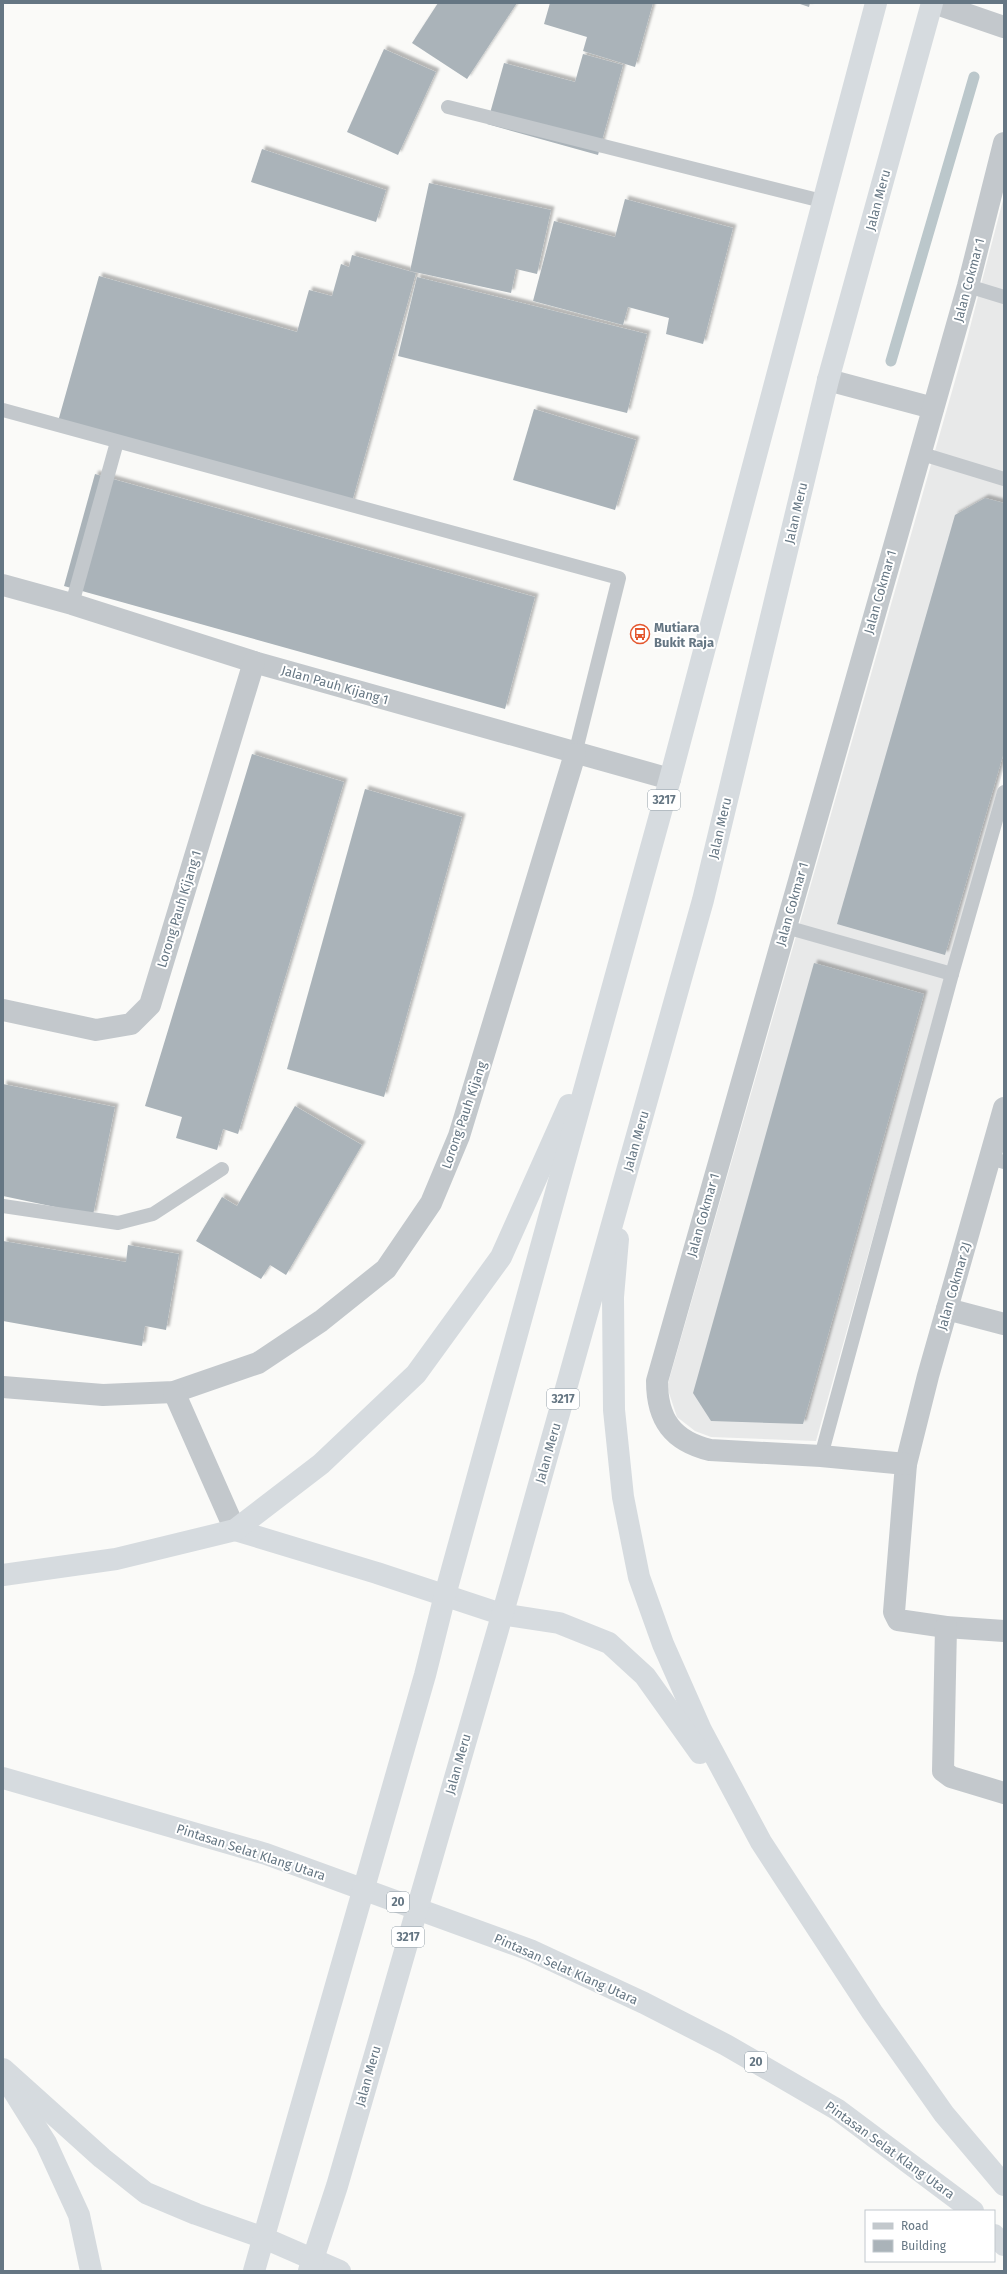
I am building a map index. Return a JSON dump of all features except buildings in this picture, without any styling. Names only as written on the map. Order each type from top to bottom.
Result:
[{"type":"highway","name":"3217","points":[[254,2271],[425,1675],[444,1595],[670,779],[822,201],[876,3]]},
{"type":"highway","name":"Jalan Meru","points":[[311,2265],[337,2186],[624,1184],[703,900],[828,380],[933,3]]},
{"type":"highway","points":[[3,1575],[116,1559],[235,1530],[321,1464],[416,1374],[501,1258],[599,1038]]},
{"type":"highway","points":[[624,1184],[613,1297],[614,1410],[624,1496],[639,1576],[663,1644],[701,1730],[761,1842]]},
{"type":"highway","points":[[235,1530],[501,1614],[559,1623],[609,1643],[645,1676],[761,1842],[872,2012],[935,2101],[1004,2185]]},
{"type":"highway","name":"Pintasan Selat Klang Utara","points":[[3,1778],[266,1854],[530,1950],[644,2002],[726,2045],[838,2110],[969,2209]]},
{"type":"highway","points":[[3,2069],[102,2158],[146,2193],[196,2214],[264,2238],[311,2265],[340,2271]]},
{"type":"highway","points":[[3,2074],[46,2143],[79,2215],[91,2271]]},
{"type":"highway","points":[[995,2228],[1004,2234]]},
{"type":"highway","points":[[995,2236],[1004,2245]]},
{"type":"street","points":[[933,3],[1004,27]]},
{"type":"street","name":"Jalan Cokmar 1","points":[[906,1464],[821,1456],[710,1450],[697,1447],[667,1426],[657,1397],[660,1366],[786,927],[919,453],[968,286],[1004,143]]},
{"type":"street","points":[[828,380],[933,408]]},
{"type":"street","name":"Jalan Pauh Kijang 1","points":[[3,585],[72,604],[254,662],[575,754],[670,779]]},
{"type":"street","name":"Lorong Pauh Kijang 1","points":[[3,1010],[96,1030],[131,1024],[150,1005],[254,662]]},
{"type":"street","name":"Lorong Pauh Kijang","points":[[3,1387],[103,1395],[174,1392],[258,1363],[321,1321],[386,1269],[431,1203],[459,1136],[575,754]]},
{"type":"street","name":"Jalan Cokmar 2J","points":[[946,1627],[898,1620],[894,1612],[906,1464],[947,1308],[997,1160],[1004,1108]]},
{"type":"street","points":[[947,1308],[1004,1324]]},
{"type":"street","points":[[174,1392],[235,1530]]},
{"type":"street","points":[[1004,1631],[946,1627],[943,1771],[951,1777],[1004,1793]]},
{"type":"lane","points":[[448,107],[822,201]]},
{"type":"lane","points":[[968,286],[1004,298]]},
{"type":"lane","points":[[3,410],[619,578],[575,754]]},
{"type":"lane","points":[[72,604],[117,442]]},
{"type":"lane","points":[[919,453],[1004,479]]},
{"type":"lane","points":[[821,1456],[952,974],[1004,792]]},
{"type":"lane","points":[[786,927],[952,974]]},
{"type":"lane","points":[[3,1206],[118,1223],[153,1214],[222,1170]]},
{"type":"shaded area","points":[[1004,196],[1004,767],[816,1441],[711,1437],[695,1431],[677,1417],[667,1387],[967,339]]},
{"type":"waterway","points":[[891,361],[974,77]]},
{"type":"place","name":"Mutiara Bukit Raja","points":[[640,634]]}]
